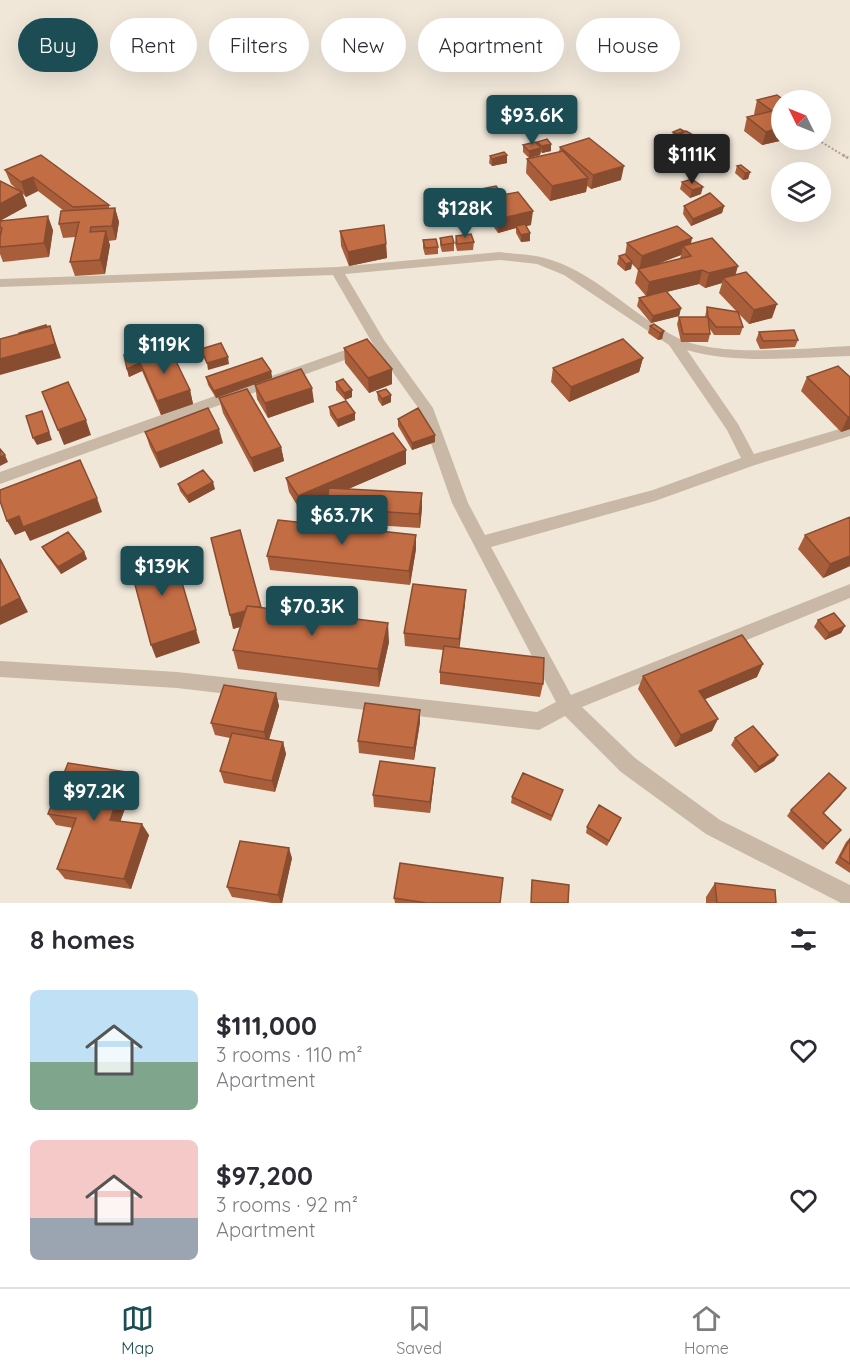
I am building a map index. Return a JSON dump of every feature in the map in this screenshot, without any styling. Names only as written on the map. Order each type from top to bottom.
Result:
[{"type":"street","points":[[0,283],[337,271],[500,256],[539,260],[568,272],[674,342],[703,351],[741,354],[850,351]]},
{"type":"street","points":[[337,271],[379,343],[426,408],[460,503],[567,705],[628,765],[713,827],[850,896]]},
{"type":"street","points":[[674,342],[733,428],[750,461]]},
{"type":"street","points":[[0,478],[379,343]]},
{"type":"street","points":[[481,543],[655,495],[750,461],[850,431]]},
{"type":"street","points":[[0,669],[177,680],[539,721],[567,705],[850,591]]},
{"type":"path","points":[[831,148],[850,159]]},
{"type":"building","points":[[771,96],[771,110],[757,100]]},
{"type":"building","points":[[771,111],[771,130],[766,132],[747,117]]},
{"type":"building","points":[[680,129],[684,131],[677,134],[673,132]]},
{"type":"building","points":[[686,131],[717,149],[705,155],[674,138]]},
{"type":"building","points":[[589,138],[624,166],[593,175],[560,147]]},
{"type":"building","points":[[547,139],[551,144],[542,146],[537,142]]},
{"type":"building","points":[[535,142],[541,148],[529,151],[523,145]]},
{"type":"building","points":[[563,151],[588,178],[552,186],[527,159]]},
{"type":"building","points":[[504,152],[507,155],[492,159],[490,156]]},
{"type":"building","points":[[41,155],[109,205],[73,207],[33,177],[21,182],[5,170]]},
{"type":"building","points":[[741,165],[750,172],[745,173],[737,166]]},
{"type":"building","points":[[692,179],[703,187],[692,190],[682,182]]},
{"type":"building","points":[[0,181],[22,192],[0,204]]},
{"type":"building","points":[[496,186],[503,195],[518,192],[533,211],[499,219],[489,205],[483,207],[471,191]]},
{"type":"building","points":[[710,193],[724,206],[693,219],[684,206]]},
{"type":"building","points":[[115,208],[112,226],[91,227],[90,232],[106,231],[100,260],[70,262],[79,222],[59,224],[61,211]]},
{"type":"building","points":[[48,216],[44,243],[0,247],[2,228],[0,221]]},
{"type":"building","points":[[525,224],[530,233],[521,235],[516,226]]},
{"type":"building","points":[[384,225],[386,244],[348,252],[340,231]]},
{"type":"building","points":[[677,226],[692,238],[642,256],[627,243]]},
{"type":"building","points":[[471,234],[474,242],[457,244],[456,236]]},
{"type":"building","points":[[452,236],[454,243],[442,245],[440,238]]},
{"type":"building","points":[[712,238],[738,266],[709,273],[702,270],[649,282],[638,269],[691,256],[683,246]]},
{"type":"building","points":[[436,239],[438,247],[425,248],[423,240]]},
{"type":"building","points":[[625,254],[632,262],[626,264],[619,256]]},
{"type":"building","points":[[746,272],[777,304],[754,310],[723,278]]},
{"type":"building","points":[[666,291],[681,308],[653,316],[639,298]]},
{"type":"building","points":[[707,307],[738,312],[743,327],[716,327],[708,317]]},
{"type":"building","points":[[679,317],[708,317],[710,334],[683,334]]},
{"type":"building","points":[[654,324],[664,331],[660,333],[650,326]]},
{"type":"building","points":[[46,325],[47,327],[19,334],[19,333]]},
{"type":"building","points":[[50,326],[55,344],[0,359],[0,339]]},
{"type":"building","points":[[794,330],[798,340],[763,341],[759,332]]},
{"type":"building","points":[[173,339],[176,352],[170,349],[157,353],[153,347]]},
{"type":"building","points":[[367,339],[392,369],[368,378],[344,348]]},
{"type":"building","points":[[623,339],[643,358],[571,387],[553,368]]},
{"type":"building","points":[[221,343],[228,357],[207,363],[201,349]]},
{"type":"building","points":[[145,346],[151,354],[138,358],[140,363],[127,369],[124,355]]},
{"type":"building","points":[[170,349],[190,390],[157,401],[138,358]]},
{"type":"building","points":[[262,358],[271,371],[214,391],[206,377]]},
{"type":"building","points":[[838,366],[850,377],[850,417],[807,377]]},
{"type":"building","points":[[301,369],[312,388],[265,403],[255,385]]},
{"type":"building","points":[[343,379],[352,390],[344,393],[336,382]]},
{"type":"building","points":[[68,382],[86,420],[58,430],[42,392]]},
{"type":"building","points":[[247,389],[281,447],[251,458],[219,398]]},
{"type":"building","points":[[386,389],[391,395],[382,399],[377,392]]},
{"type":"building","points":[[346,401],[355,413],[337,420],[329,407]]},
{"type":"building","points":[[208,408],[219,429],[156,453],[145,432]]},
{"type":"building","points":[[418,408],[435,435],[412,443],[398,419]]},
{"type":"building","points":[[42,411],[49,432],[33,438],[26,416]]},
{"type":"building","points":[[393,433],[406,450],[298,496],[286,478]]},
{"type":"building","points":[[80,460],[97,498],[23,527],[19,516],[7,521],[0,501],[0,490]]},
{"type":"building","points":[[203,470],[213,482],[187,496],[178,484]]},
{"type":"building","points":[[329,488],[422,493],[419,514],[326,508]]},
{"type":"building","points":[[850,517],[850,556],[830,564],[805,535]]},
{"type":"building","points":[[278,520],[416,535],[409,571],[267,556]]},
{"type":"building","points":[[240,530],[261,607],[247,606],[245,611],[230,615],[211,538]]},
{"type":"building","points":[[68,532],[84,552],[58,567],[42,547]]},
{"type":"building","points":[[172,549],[196,630],[151,645],[129,562]]},
{"type":"building","points":[[0,559],[20,598],[0,608]]},
{"type":"building","points":[[413,584],[466,590],[459,639],[404,633]]},
{"type":"building","points":[[247,606],[388,623],[378,669],[233,650]]},
{"type":"building","points":[[834,613],[845,626],[829,633],[818,620]]},
{"type":"building","points":[[742,635],[763,664],[699,691],[718,719],[681,735],[643,676]]},
{"type":"building","points":[[444,646],[544,658],[543,684],[440,672]]},
{"type":"building","points":[[224,685],[276,693],[264,732],[211,723]]},
{"type":"building","points":[[365,703],[420,710],[414,748],[358,741]]},
{"type":"building","points":[[753,726],[778,755],[759,767],[735,738]]},
{"type":"building","points":[[232,733],[283,742],[272,781],[220,771]]},
{"type":"building","points":[[380,761],[435,768],[430,802],[373,795]]},
{"type":"building","points":[[68,763],[127,772],[110,820],[142,824],[124,879],[57,869],[76,818],[48,814]]},
{"type":"building","points":[[523,773],[563,790],[552,816],[512,797]]},
{"type":"building","points":[[829,773],[846,788],[823,813],[841,830],[827,844],[791,810]]},
{"type":"building","points":[[599,805],[621,818],[609,841],[587,827]]},
{"type":"building","points":[[850,839],[850,864],[840,857]]},
{"type":"building","points":[[240,841],[289,848],[278,895],[227,887]]},
{"type":"building","points":[[400,863],[503,878],[500,903],[427,903],[394,898]]},
{"type":"building","points":[[532,880],[569,885],[568,903],[531,903]]},
{"type":"building","points":[[715,883],[775,890],[776,903],[717,903]]}]
